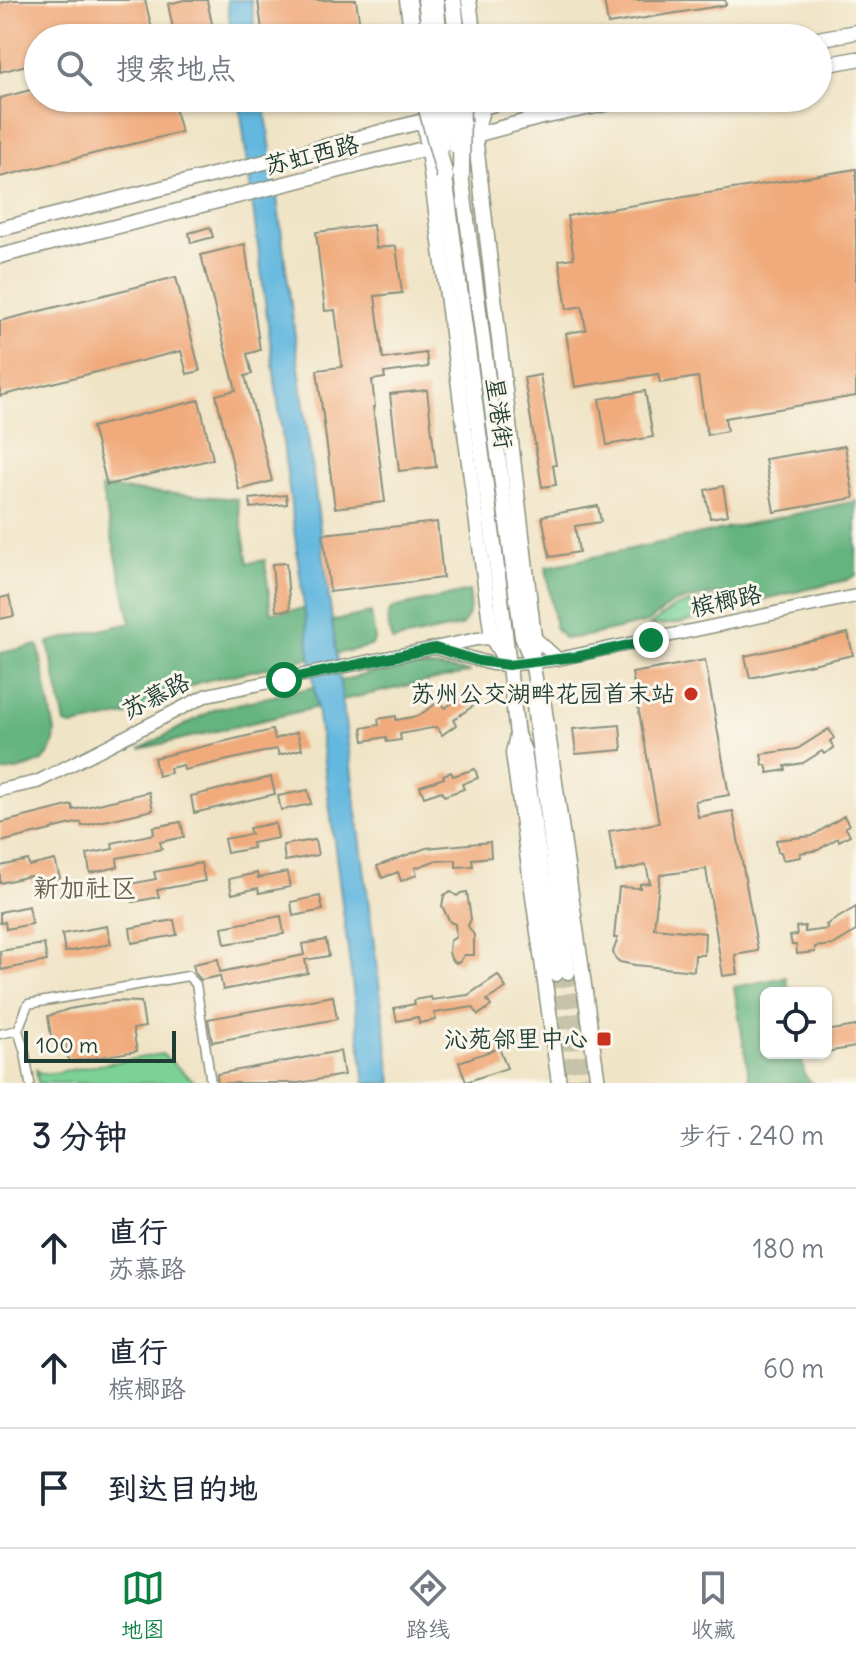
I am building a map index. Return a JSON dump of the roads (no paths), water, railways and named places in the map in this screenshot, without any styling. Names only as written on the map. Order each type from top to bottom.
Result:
[{"type":"highway","points":[[408,0],[411,24]]},
{"type":"highway","points":[[453,0],[456,24]]},
{"type":"highway","points":[[429,112],[453,175]]},
{"type":"highway","points":[[453,175],[460,112]]},
{"type":"main road","points":[[425,0],[428,24]]},
{"type":"main road","points":[[436,0],[439,24]]},
{"type":"main road","points":[[469,0],[472,24]]},
{"type":"main road","points":[[832,36],[856,32]]},
{"type":"main road","points":[[832,63],[856,59]]},
{"type":"main road","name":"星港街","points":[[440,112],[453,175],[528,637]]},
{"type":"main road","name":"星港街","points":[[450,112],[453,175],[486,485],[498,638]]},
{"type":"main road","name":"苏虹西路","points":[[0,229],[451,112]]},
{"type":"main road","points":[[480,112],[475,135],[528,637],[538,695],[544,705],[598,1083]]},
{"type":"main road","name":"苏虹西路","points":[[0,256],[567,112]]},
{"type":"main road","points":[[424,120],[498,638],[508,665],[517,735],[524,751],[562,973],[534,706],[538,695]]},
{"type":"main road","name":"槟榔路","points":[[558,659],[856,596]]},
{"type":"main road","points":[[528,637],[558,659]]},
{"type":"main road","name":"苏慕路","points":[[0,790],[37,782],[207,695],[477,639],[528,637]]},
{"type":"main road","name":"苏慕路","points":[[435,648],[479,661],[508,665],[558,659]]},
{"type":"main road","points":[[517,735],[513,753],[559,1083]]},
{"type":"street","points":[[30,1083],[18,1030],[28,1004],[188,976],[196,984],[211,1083]]},
{"type":"street","points":[[0,1034],[18,1030]]},
{"type":"water","points":[[227,0],[251,0],[254,24],[230,24]]},
{"type":"water","points":[[241,112],[266,112],[392,1083],[365,1083]]},
{"type":"tunnel","points":[[568,972],[585,1083]]},
{"type":"tunnel","points":[[556,974],[572,1083]]},
{"type":"place","name":"苏州公交湖畔花园首末站","points":[[691,694]]},
{"type":"place","name":"沁苑邻里中心","points":[[604,1039]]},
{"type":"district","name":"新加社区","points":[[85,888]]}]
